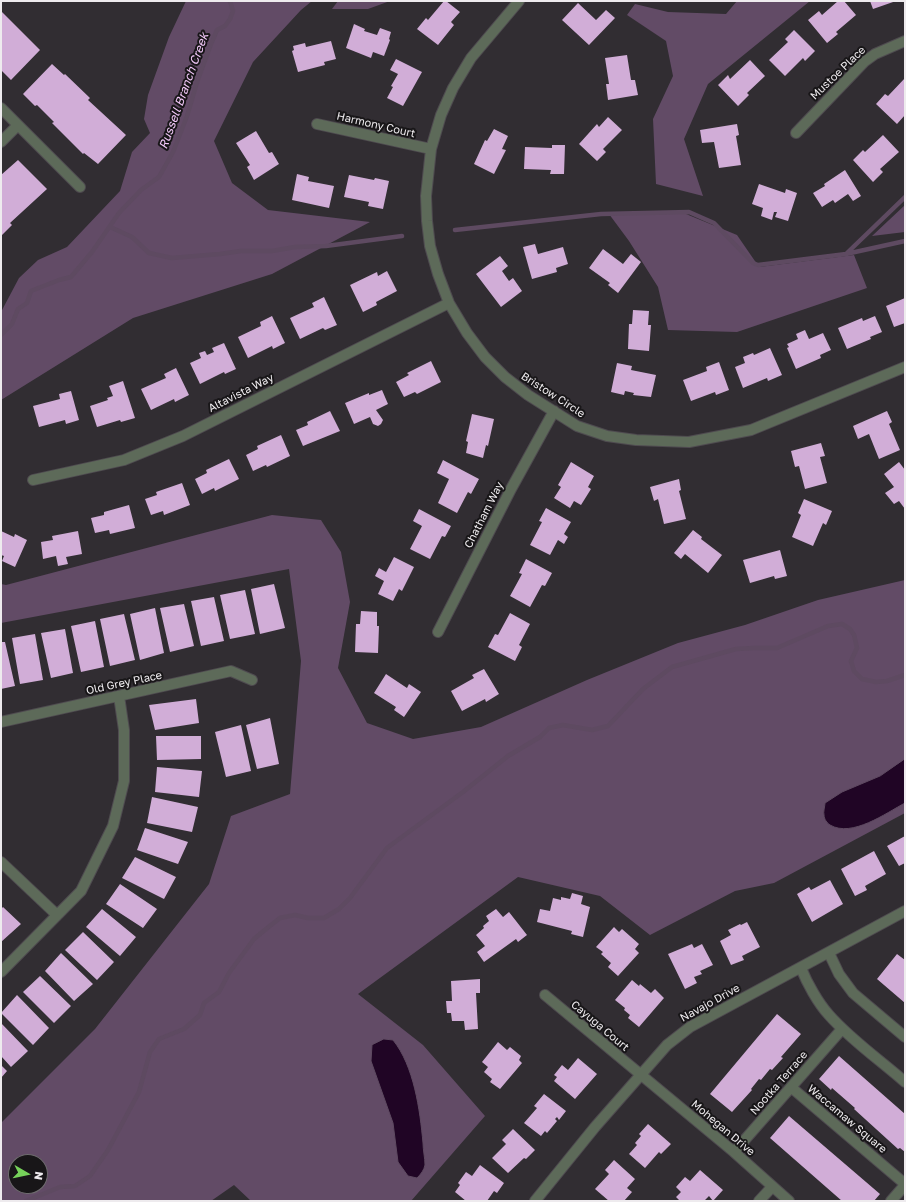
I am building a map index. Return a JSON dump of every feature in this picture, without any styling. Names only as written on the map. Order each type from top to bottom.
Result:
[{"type":"street","name":"Bristow Circle","points":[[519,1],[471,58],[457,82],[441,115],[430,150],[426,196],[430,246],[438,274],[449,303],[467,334],[485,357],[505,377],[528,395],[577,426],[607,436],[636,440],[689,442],[751,430],[905,367]]},
{"type":"street","name":"Mustoe Place","points":[[796,133],[864,62],[875,54],[905,41]]},
{"type":"street","points":[[1,108],[80,187]]},
{"type":"street","name":"Harmony Court","points":[[317,124],[430,150]]},
{"type":"street","points":[[1,142],[18,125]]},
{"type":"street","name":"Altavista Way","points":[[33,480],[124,460],[183,436],[449,303]]},
{"type":"street","name":"Chatham Way","points":[[438,632],[511,489],[554,411]]},
{"type":"street","name":"Old Grey Place","points":[[1,722],[231,671],[252,680]]},
{"type":"street","points":[[1,972],[81,891],[113,826],[124,781],[124,730],[119,696]]},
{"type":"street","points":[[1,862],[57,915]]},
{"type":"street","name":"Navajo Drive","points":[[535,1201],[595,1127],[667,1045],[690,1027],[905,911]]},
{"type":"street","points":[[829,953],[839,974],[853,993],[905,1037]]},
{"type":"street","points":[[801,968],[808,984],[828,1014],[842,1029],[905,1082]]},
{"type":"street","name":"Cayuga Court","points":[[545,995],[640,1075]]},
{"type":"street","name":"Nootka Terrace","points":[[734,1152],[792,1088],[842,1029]]},
{"type":"street","name":"Mohegan Drive","points":[[640,1075],[734,1152],[789,1201]]},
{"type":"street","name":"Waccamaw Square","points":[[792,1088],[905,1184]]},
{"type":"street","points":[[892,1201],[905,1184]]},
{"type":"street","points":[[759,1201],[772,1187]]},
{"type":"shaded area","points":[[186,1],[312,1],[301,10],[253,62],[214,141],[232,183],[268,210],[370,222],[272,274],[133,318],[1,400],[1,312],[19,278],[38,260],[67,247],[120,191],[132,152],[150,133],[144,119],[148,95],[169,37]]},
{"type":"shaded area","points":[[338,1],[390,1],[368,9],[332,9]]},
{"type":"shaded area","points":[[737,1],[810,1],[708,84],[684,139],[703,196],[656,184],[653,119],[673,76],[666,41],[627,15],[635,4],[668,12],[726,14]]},
{"type":"shaded area","points":[[905,205],[905,232],[872,236]]},
{"type":"shaded area","points":[[609,214],[686,214],[737,235],[759,267],[854,255],[867,288],[737,332],[668,330],[658,287],[629,241]]},
{"type":"shaded area","points":[[272,515],[321,520],[341,552],[350,602],[338,668],[367,723],[413,739],[481,727],[587,680],[678,643],[745,625],[818,600],[905,580],[905,813],[774,883],[735,891],[650,935],[600,896],[518,877],[358,994],[423,1045],[485,1116],[411,1201],[251,1201],[234,1185],[211,1201],[1,1201],[1,1123],[95,1029],[209,884],[231,816],[290,794],[301,661],[289,569],[1,623],[1,584],[6,585]]},
{"type":"shaded area","points":[[905,759],[905,803],[869,823],[858,826],[839,828],[830,825],[827,822],[824,814],[825,803],[842,792],[880,776]]},
{"type":"shaded area","points":[[384,1039],[393,1040],[400,1051],[406,1062],[415,1089],[422,1130],[425,1165],[424,1169],[417,1178],[408,1176],[398,1162],[393,1123],[371,1061],[372,1045]]},
{"type":"building","points":[[444,1],[460,12],[451,22],[454,25],[438,45],[417,29],[426,18],[428,20]]},
{"type":"building","points":[[838,1],[844,1],[856,15],[836,32],[838,34],[827,43],[808,20],[819,11],[822,15]]},
{"type":"building","points":[[870,1],[896,1],[873,9]]},
{"type":"building","points":[[578,3],[596,20],[606,10],[615,18],[589,45],[562,20]]},
{"type":"building","points":[[1,11],[40,50],[11,80],[1,70]]},
{"type":"building","points":[[354,24],[365,29],[364,31],[377,35],[380,28],[391,32],[390,40],[384,56],[373,52],[371,58],[346,48]]},
{"type":"building","points":[[794,30],[815,51],[805,61],[803,58],[785,76],[769,60],[788,42],[785,39]]},
{"type":"building","points":[[331,41],[336,59],[324,62],[325,65],[298,72],[292,51],[294,50],[293,46],[305,43],[306,47]]},
{"type":"building","points":[[627,55],[631,80],[635,80],[638,95],[608,100],[606,84],[609,84],[605,58]]},
{"type":"building","points":[[396,59],[422,72],[403,106],[387,98],[393,87],[391,86],[398,74],[390,70]]},
{"type":"building","points":[[750,60],[765,76],[747,93],[749,95],[738,106],[718,85],[728,75],[730,79]]},
{"type":"building","points":[[52,64],[64,75],[65,74],[90,98],[88,100],[126,135],[98,164],[84,153],[83,154],[52,123],[54,122],[37,105],[35,106],[23,94]]},
{"type":"building","points":[[905,78],[905,115],[897,124],[876,104],[885,94],[888,96]]},
{"type":"building","points":[[608,117],[622,130],[603,149],[606,152],[597,161],[579,144],[597,124],[599,127]]},
{"type":"building","points":[[737,124],[739,135],[736,136],[741,165],[719,168],[714,142],[702,143],[700,130]]},
{"type":"building","points":[[494,129],[508,136],[502,149],[506,150],[494,174],[474,164],[485,140],[487,141]]},
{"type":"building","points":[[256,131],[269,153],[272,152],[279,164],[254,180],[247,167],[250,165],[236,143]]},
{"type":"building","points":[[883,135],[899,152],[880,169],[883,172],[873,182],[853,160],[863,150],[865,152]]},
{"type":"building","points":[[552,145],[565,145],[564,174],[550,174],[551,170],[524,169],[525,147],[552,148]]},
{"type":"building","points":[[18,160],[47,189],[10,223],[12,225],[1,236],[1,175]]},
{"type":"building","points":[[845,170],[861,196],[853,201],[848,194],[835,203],[833,200],[822,207],[813,193],[825,186],[824,184]]},
{"type":"building","points":[[297,174],[309,177],[308,181],[334,186],[329,208],[292,200]]},
{"type":"building","points":[[349,175],[374,180],[375,178],[389,181],[383,209],[368,206],[369,202],[344,197]]},
{"type":"building","points":[[759,184],[785,193],[786,189],[797,193],[788,221],[775,217],[777,212],[774,212],[772,220],[761,216],[763,208],[752,204]]},
{"type":"building","points":[[535,244],[538,254],[563,247],[568,264],[556,268],[557,272],[532,279],[523,247]]},
{"type":"building","points":[[603,249],[623,264],[631,254],[641,262],[618,293],[608,285],[610,283],[589,268]]},
{"type":"building","points":[[500,256],[508,266],[502,271],[509,281],[513,278],[522,291],[501,307],[476,274]]},
{"type":"building","points":[[387,271],[397,291],[376,302],[377,305],[363,312],[350,285],[377,272],[378,276]]},
{"type":"building","points":[[324,297],[337,325],[325,330],[323,328],[300,339],[290,318],[314,307],[312,303]]},
{"type":"building","points":[[905,298],[905,323],[894,327],[886,306]]},
{"type":"building","points":[[633,310],[649,311],[648,325],[651,325],[649,351],[628,349],[629,324],[632,324]]},
{"type":"building","points":[[272,316],[285,343],[273,349],[272,346],[248,358],[238,337],[261,326],[260,322]]},
{"type":"building","points":[[875,316],[882,332],[870,337],[871,339],[847,349],[838,328],[862,318],[863,321]]},
{"type":"building","points":[[805,330],[809,339],[823,333],[831,350],[820,355],[821,358],[796,369],[787,348],[789,347],[787,344],[798,339],[796,334]]},
{"type":"building","points":[[224,343],[236,369],[225,374],[224,372],[200,384],[190,363],[201,358],[199,353],[205,351],[207,355],[214,352],[212,348]]},
{"type":"building","points":[[770,348],[782,375],[768,381],[767,378],[743,388],[735,367],[745,363],[743,357],[753,353],[754,355]]},
{"type":"building","points":[[431,361],[441,382],[417,394],[415,392],[404,397],[396,382],[409,375],[407,373]]},
{"type":"building","points":[[719,362],[729,390],[716,395],[715,392],[691,401],[683,380],[707,371],[706,367]]},
{"type":"building","points":[[617,363],[632,366],[631,370],[656,375],[651,397],[633,395],[634,393],[625,391],[624,395],[611,392]]},
{"type":"building","points":[[176,368],[189,395],[175,402],[174,399],[151,410],[141,389],[166,378],[164,374]]},
{"type":"building","points":[[123,381],[135,418],[121,422],[120,420],[97,427],[90,406],[108,400],[107,398],[113,396],[109,386]]},
{"type":"building","points":[[382,390],[388,404],[376,410],[383,420],[381,424],[378,426],[373,424],[370,417],[354,424],[345,403],[369,393],[369,395]]},
{"type":"building","points":[[71,391],[79,420],[66,424],[65,420],[39,427],[33,406],[60,399],[59,394]]},
{"type":"building","points":[[330,411],[340,431],[303,446],[296,430],[308,425],[307,422]]},
{"type":"building","points":[[887,411],[892,422],[889,424],[900,450],[879,459],[869,434],[858,439],[853,426]]},
{"type":"building","points":[[472,414],[494,419],[488,446],[486,445],[483,458],[466,453],[468,442],[466,441]]},
{"type":"building","points":[[281,435],[290,456],[267,467],[266,465],[253,471],[246,455],[258,449],[257,446]]},
{"type":"building","points":[[821,443],[825,456],[820,457],[827,483],[805,489],[799,466],[795,467],[791,451]]},
{"type":"building","points":[[229,459],[239,479],[215,491],[214,488],[202,494],[195,479],[207,473],[206,470]]},
{"type":"building","points":[[443,460],[479,479],[471,494],[468,492],[457,513],[438,503],[449,479],[437,473]]},
{"type":"building","points":[[571,462],[594,476],[588,487],[591,489],[581,505],[574,501],[570,508],[554,498],[561,487],[558,485]]},
{"type":"building","points":[[899,462],[905,470],[905,509],[899,501],[894,504],[885,493],[894,487],[884,474]]},
{"type":"building","points":[[679,479],[681,490],[679,491],[686,519],[664,524],[658,499],[654,501],[650,487]]},
{"type":"building","points":[[182,483],[190,505],[164,515],[163,511],[151,515],[145,499],[157,495],[156,492]]},
{"type":"building","points":[[804,499],[832,511],[826,525],[823,523],[813,546],[792,537],[801,515],[798,513]]},
{"type":"building","points":[[129,505],[135,528],[110,534],[109,530],[95,533],[91,518],[104,515],[104,512]]},
{"type":"building","points":[[546,508],[571,522],[564,534],[568,537],[564,544],[558,540],[550,555],[530,545],[542,522],[539,521]]},
{"type":"building","points":[[419,509],[451,526],[445,537],[442,536],[430,559],[410,549],[422,526],[413,521]]},
{"type":"building","points":[[693,530],[702,537],[701,539],[722,555],[708,573],[685,554],[681,559],[674,553]]},
{"type":"building","points":[[1,531],[14,537],[15,534],[27,540],[15,567],[2,561],[4,556],[1,555]]},
{"type":"building","points":[[78,531],[82,554],[66,557],[68,564],[58,566],[56,556],[43,559],[41,542],[53,540],[52,536]]},
{"type":"building","points":[[780,550],[787,576],[775,579],[774,576],[750,583],[743,560]]},
{"type":"building","points":[[394,557],[414,567],[402,591],[399,589],[393,601],[378,594],[384,581],[375,576],[379,568],[386,572]]},
{"type":"building","points":[[526,559],[552,573],[545,586],[542,585],[530,607],[510,596],[522,574],[519,573]]},
{"type":"building","points":[[274,584],[285,628],[260,634],[251,589]]},
{"type":"building","points":[[245,590],[255,634],[230,639],[220,595]]},
{"type":"building","points":[[214,597],[224,641],[201,646],[191,601]]},
{"type":"building","points":[[184,604],[194,646],[170,652],[160,608]]},
{"type":"building","points":[[155,608],[164,653],[140,660],[130,614]]},
{"type":"building","points":[[361,611],[377,612],[377,626],[379,626],[378,653],[355,652],[356,624],[360,624]]},
{"type":"building","points":[[510,613],[530,624],[519,645],[522,647],[515,661],[488,647],[495,634],[498,635]]},
{"type":"building","points":[[124,614],[135,660],[110,666],[100,619]]},
{"type":"building","points":[[95,621],[104,667],[81,672],[71,626]]},
{"type":"building","points":[[65,629],[73,673],[51,678],[41,633]]},
{"type":"building","points":[[35,634],[43,680],[20,684],[12,638]]},
{"type":"building","points":[[1,642],[5,642],[15,686],[1,689]]},
{"type":"building","points":[[484,669],[499,694],[486,702],[485,699],[462,711],[451,691],[474,678],[472,675]]},
{"type":"building","points":[[386,674],[407,688],[409,684],[421,692],[404,717],[394,710],[396,707],[374,693]]},
{"type":"building","points":[[196,699],[199,723],[155,730],[149,705]]},
{"type":"building","points":[[270,718],[279,764],[257,769],[246,725]]},
{"type":"building","points":[[241,725],[251,771],[226,777],[215,732]]},
{"type":"building","points":[[156,736],[201,736],[201,759],[157,760]]},
{"type":"building","points":[[157,767],[202,771],[199,797],[155,792]]},
{"type":"building","points":[[152,797],[198,807],[192,832],[147,823]]},
{"type":"building","points":[[145,828],[188,842],[178,864],[137,850]]},
{"type":"building","points":[[905,836],[905,863],[899,866],[887,846]]},
{"type":"building","points":[[874,851],[886,874],[865,886],[867,890],[855,896],[841,869]]},
{"type":"building","points":[[135,857],[176,877],[164,899],[122,878]]},
{"type":"building","points":[[830,880],[843,904],[812,922],[797,894],[809,887],[811,890]]},
{"type":"building","points":[[120,884],[157,909],[143,928],[106,904]]},
{"type":"building","points":[[572,893],[583,896],[581,904],[590,907],[583,937],[571,934],[572,931],[537,922],[540,909],[550,911],[553,898],[561,900],[561,897],[570,899]]},
{"type":"building","points":[[3,907],[21,924],[1,942],[1,909]]},
{"type":"building","points":[[102,909],[136,937],[120,956],[86,927]]},
{"type":"building","points":[[496,909],[503,917],[509,912],[527,935],[518,942],[516,939],[484,962],[477,952],[485,946],[476,935],[489,921],[486,916]]},
{"type":"building","points":[[747,922],[760,947],[742,956],[744,960],[731,965],[720,941],[731,935],[728,930]]},
{"type":"building","points":[[614,927],[619,932],[622,929],[639,944],[635,949],[639,953],[618,976],[608,967],[611,963],[601,954],[603,952],[596,947]]},
{"type":"building","points":[[83,932],[114,962],[97,980],[65,950]]},
{"type":"building","points":[[692,944],[694,948],[702,944],[713,965],[700,971],[702,974],[694,977],[697,983],[685,989],[668,954]]},
{"type":"building","points":[[61,953],[93,984],[74,1001],[45,971]]},
{"type":"building","points":[[897,954],[905,960],[905,1003],[877,979]]},
{"type":"building","points":[[40,976],[71,1006],[54,1023],[23,992]]},
{"type":"building","points":[[480,979],[480,993],[476,993],[478,1029],[465,1030],[464,1021],[452,1021],[451,1013],[447,1013],[446,1001],[452,1001],[451,981]]},
{"type":"building","points":[[632,980],[639,986],[640,984],[651,993],[655,989],[664,998],[639,1027],[628,1018],[630,1015],[624,1010],[625,1008],[615,1000]]},
{"type":"building","points":[[17,995],[49,1028],[33,1045],[1,1013]]},
{"type":"building","points":[[777,1014],[801,1034],[781,1057],[783,1058],[772,1070],[770,1069],[761,1080],[759,1079],[751,1089],[752,1090],[732,1112],[710,1094]]},
{"type":"building","points":[[1,1023],[28,1051],[11,1067],[1,1056]]},
{"type":"building","points":[[498,1042],[507,1050],[510,1047],[521,1056],[519,1060],[522,1063],[500,1089],[490,1082],[492,1079],[484,1072],[488,1067],[482,1062]]},
{"type":"building","points":[[839,1056],[905,1114],[905,1152],[900,1148],[898,1149],[854,1109],[855,1108],[819,1079]]},
{"type":"building","points":[[578,1058],[597,1074],[575,1099],[554,1081],[557,1077],[554,1075],[562,1065],[568,1070]]},
{"type":"building","points":[[1,1065],[7,1071],[1,1078]]},
{"type":"building","points":[[544,1094],[566,1111],[559,1120],[557,1117],[555,1119],[557,1121],[547,1133],[545,1131],[541,1136],[524,1123],[537,1108],[534,1106]]},
{"type":"building","points":[[789,1116],[880,1194],[874,1201],[842,1201],[770,1138]]},
{"type":"building","points":[[648,1124],[671,1144],[661,1154],[659,1152],[645,1168],[629,1154],[637,1145],[635,1143],[641,1136],[639,1134]]},
{"type":"building","points":[[513,1129],[535,1150],[508,1173],[492,1158],[506,1144],[502,1140]]},
{"type":"building","points":[[614,1160],[635,1179],[627,1188],[632,1192],[624,1201],[609,1201],[595,1189],[609,1174],[605,1170]]},
{"type":"building","points":[[480,1165],[504,1183],[497,1193],[494,1191],[487,1201],[466,1201],[455,1192],[460,1185],[458,1183],[466,1172],[472,1176]]},
{"type":"building","points":[[700,1170],[723,1190],[713,1201],[709,1196],[704,1201],[680,1201],[676,1197],[681,1192],[676,1187],[685,1177],[690,1181]]},
{"type":"waterway","name":"Russell Branch Creek","points":[[1,335],[12,324],[18,309],[27,303],[31,291],[71,277],[92,252],[119,213],[141,190],[159,177],[173,152],[217,30],[225,26],[230,19],[233,11],[230,1]]},
{"type":"waterway","points":[[847,253],[905,197]]},
{"type":"waterway","points":[[455,230],[601,214],[689,212],[714,223],[753,263],[758,265],[846,254],[905,241]]},
{"type":"waterway","points":[[110,227],[132,237],[149,253],[172,258],[241,251],[272,251],[295,247],[326,246],[402,236]]},
{"type":"waterway","points":[[26,1201],[60,1187],[75,1186],[90,1176],[108,1150],[139,1092],[150,1052],[159,1039],[184,1029],[200,1015],[204,1003],[219,992],[229,973],[254,939],[280,918],[295,915],[308,918],[324,918],[339,909],[350,898],[387,848],[463,792],[508,756],[540,737],[549,728],[563,725],[592,730],[608,726],[643,689],[672,667],[736,649],[777,648],[828,626],[842,624],[850,629],[854,635],[857,648],[851,661],[854,671],[862,679],[876,682],[887,681],[905,675]]}]
